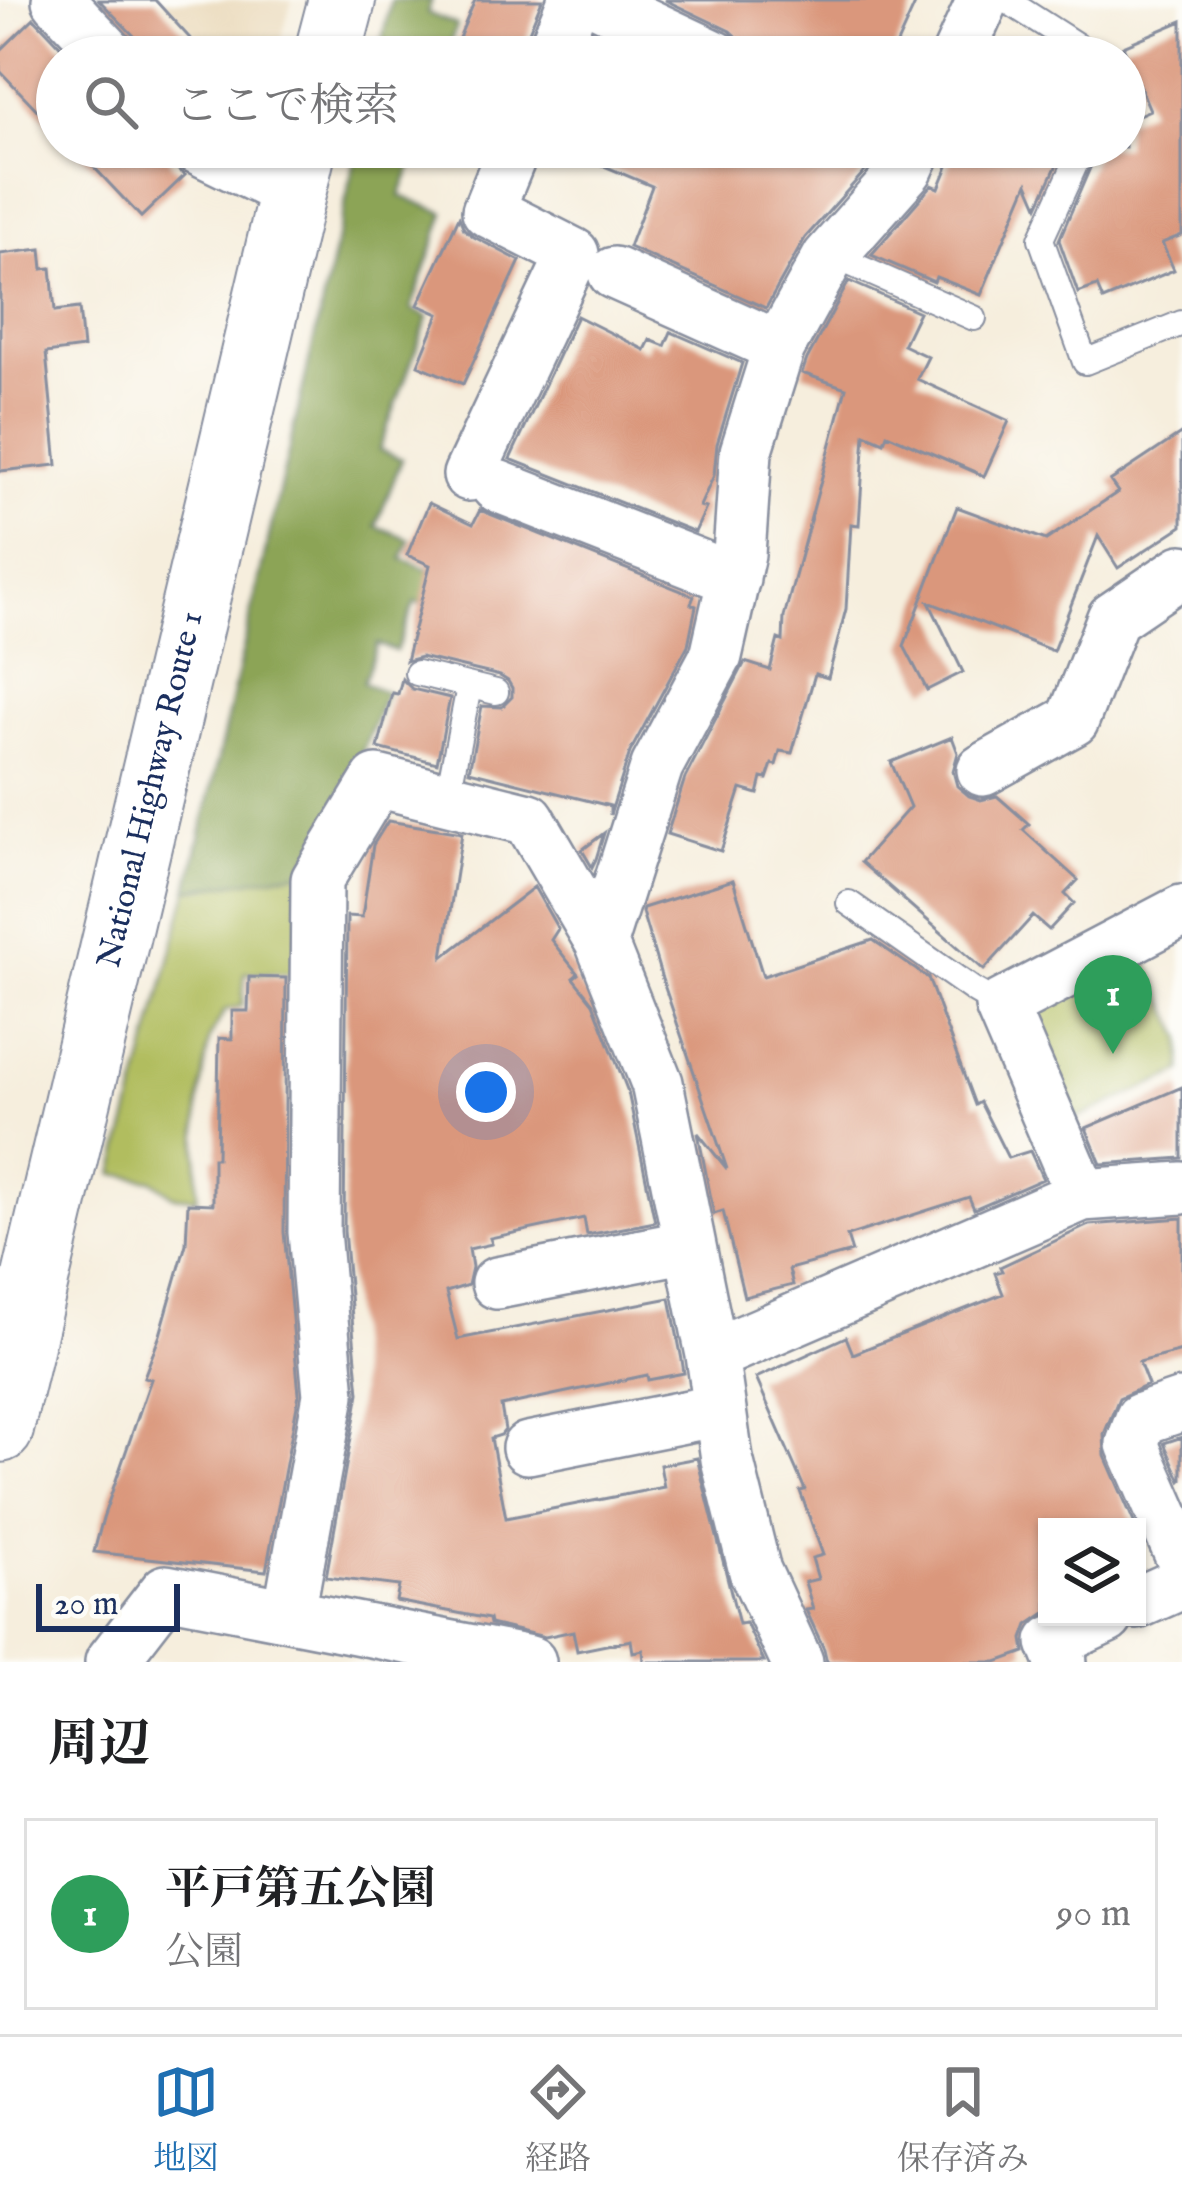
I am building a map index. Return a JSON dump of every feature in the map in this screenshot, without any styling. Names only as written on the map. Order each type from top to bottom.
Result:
[{"type":"highway","points":[[333,36],[342,0]]},
{"type":"highway","name":"National Highway Route 1","points":[[0,1430],[297,170]]},
{"type":"street","points":[[58,0],[92,36]]},
{"type":"street","points":[[559,36],[574,0]]},
{"type":"street","points":[[595,0],[646,11],[684,36]]},
{"type":"street","points":[[967,36],[983,0]]},
{"type":"street","points":[[505,168],[488,211],[573,254],[483,481],[734,579]]},
{"type":"street","points":[[602,942],[636,879],[657,766],[716,656],[739,554],[746,452],[779,346],[831,255],[907,168]]},
{"type":"street","points":[[614,273],[779,346]]},
{"type":"street","points":[[983,770],[1073,720],[1113,618],[1182,571]]},
{"type":"street","points":[[289,1613],[328,1395],[314,1232],[317,880],[377,782],[529,819],[602,942],[657,1083],[712,1354],[728,1459],[754,1571],[797,1662]]},
{"type":"street","points":[[1082,1195],[1001,1006],[1182,911]]},
{"type":"street","points":[[712,1354],[1082,1195],[1182,1188]]},
{"type":"street","points":[[497,1283],[689,1246]]},
{"type":"street","points":[[1182,1405],[1142,1420],[1132,1444],[1182,1558]]},
{"type":"street","points":[[528,1448],[719,1410]]},
{"type":"street","points":[[1146,1600],[1182,1583]]},
{"type":"street","points":[[111,1662],[166,1591],[530,1662]]},
{"type":"street","points":[[1061,1662],[1053,1642],[1088,1626]]},
{"type":"lane","points":[[1006,0],[1062,36]]},
{"type":"lane","points":[[1073,168],[1041,238],[1085,362],[1182,322]]},
{"type":"lane","points":[[831,255],[974,318]]},
{"type":"lane","points":[[417,674],[496,692]]},
{"type":"lane","points":[[447,800],[469,687]]},
{"type":"lane","points":[[849,903],[1001,1006]]},
{"type":"shaded area","points":[[163,0],[292,0],[282,36],[198,36]]},
{"type":"green space","points":[[391,0],[432,0],[427,13],[457,25],[453,36],[383,36]]},
{"type":"green space","points":[[353,168],[411,168],[400,196],[445,213],[411,309],[428,317],[379,450],[402,459],[376,526],[410,539],[402,559],[467,584],[430,607],[415,602],[396,651],[377,644],[363,683],[386,692],[358,763],[302,872],[188,890]]},
{"type":"green space","points":[[302,872],[300,974],[245,973],[242,1006],[225,1010],[209,1039],[198,1110],[197,1198],[173,1196],[152,1180],[114,1174],[188,890]]},
{"type":"green space","points":[[1147,962],[1182,1037],[1182,1072],[1076,1119],[1033,1030],[1042,1008]]},
{"type":"building","points":[[99,0],[155,0],[188,36],[134,36]]},
{"type":"building","points":[[475,0],[542,0],[527,36],[460,36]]},
{"type":"building","points":[[665,0],[917,0],[901,36],[736,36]]},
{"type":"building","points":[[34,18],[51,36],[36,36],[36,109],[0,71],[0,51]]},
{"type":"building","points":[[1182,21],[1182,235],[1162,243],[1174,270],[1103,300],[1097,286],[1078,293],[1059,240],[1090,168],[1146,168],[1146,112],[1150,110],[1146,36]]},
{"type":"building","points":[[95,168],[176,168],[185,175],[141,217]]},
{"type":"building","points":[[609,168],[868,168],[805,238],[766,308],[629,247],[652,186]]},
{"type":"building","points":[[947,168],[1055,168],[1038,206],[1028,183],[981,295],[936,277],[934,282],[871,255],[932,185],[939,188]]},
{"type":"building","points":[[459,217],[474,237],[520,261],[463,384],[418,365],[439,314],[418,305]]},
{"type":"building","points":[[41,249],[43,269],[51,268],[55,311],[79,308],[83,348],[46,353],[57,465],[0,471],[0,254]]},
{"type":"building","points":[[849,281],[919,312],[903,345],[928,357],[917,379],[1009,421],[984,476],[887,434],[884,442],[865,434],[859,525],[851,524],[846,609],[828,678],[815,674],[792,753],[780,751],[767,779],[762,778],[758,794],[741,789],[721,851],[667,834],[685,778],[745,662],[770,670],[778,639],[783,641],[784,617],[846,388],[802,373]]},
{"type":"building","points":[[577,316],[645,350],[650,340],[665,346],[671,332],[742,363],[717,444],[714,475],[700,506],[706,508],[695,532],[510,459]]},
{"type":"building","points":[[1182,433],[1182,526],[1118,568],[1098,536],[1053,651],[929,602],[963,672],[927,690],[904,646],[957,507],[1046,540],[1118,492],[1110,481]]},
{"type":"building","points":[[429,503],[473,524],[480,510],[694,596],[688,645],[630,752],[610,815],[610,806],[469,771],[482,706],[502,707],[512,697],[512,688],[500,676],[421,657],[406,661],[430,565],[407,555]]},
{"type":"building","points":[[402,679],[412,689],[450,698],[437,763],[378,748],[392,693],[398,694]]},
{"type":"building","points":[[952,737],[958,753],[953,771],[957,786],[981,800],[997,796],[1029,824],[1023,830],[1078,880],[1065,894],[1074,903],[1049,930],[1033,916],[984,970],[861,862],[910,807],[891,762]]},
{"type":"building","points":[[388,821],[462,833],[443,957],[534,887],[558,929],[551,940],[578,974],[573,978],[593,1003],[628,1092],[655,1222],[587,1235],[584,1218],[490,1238],[492,1244],[469,1249],[468,1285],[446,1292],[458,1339],[670,1298],[682,1360],[684,1373],[648,1380],[647,1375],[501,1406],[505,1430],[491,1438],[506,1518],[664,1487],[660,1465],[697,1458],[739,1624],[746,1623],[764,1662],[644,1662],[643,1650],[633,1652],[631,1640],[577,1651],[573,1631],[545,1637],[490,1624],[489,1619],[396,1601],[399,1586],[326,1577],[359,1393],[344,1231],[347,916],[362,917],[373,845]]},
{"type":"building","points":[[604,833],[596,859],[592,867],[582,850]]},
{"type":"building","points":[[733,880],[763,976],[873,940],[928,978],[975,1105],[980,1102],[1008,1158],[1030,1151],[1043,1179],[974,1209],[969,1197],[847,1236],[852,1252],[789,1269],[793,1285],[744,1297],[723,1211],[714,1214],[698,1133],[727,1169],[642,912]]},
{"type":"building","points":[[249,977],[286,978],[284,1232],[299,1394],[266,1571],[94,1552],[151,1379],[144,1377],[186,1244],[188,1203],[213,1204],[219,1038],[232,1039],[232,1011],[248,1011]]},
{"type":"building","points":[[1182,1087],[1182,1158],[1101,1164],[1086,1128]]},
{"type":"building","points":[[1182,1218],[1182,1351],[1139,1362],[1148,1385],[1119,1398],[1104,1434],[1105,1456],[1132,1518],[1038,1518],[1038,1618],[1028,1625],[1025,1652],[997,1662],[827,1662],[806,1610],[813,1609],[805,1582],[818,1579],[812,1558],[823,1555],[800,1491],[805,1490],[756,1378],[846,1337],[853,1354],[1003,1294],[995,1273],[1002,1271],[1000,1267],[1089,1225]]},
{"type":"building","points":[[1182,1437],[1182,1480],[1181,1481],[1164,1443]]},
{"type":"place","name":"平戸第五公園","points":[[1113,1054]]}]
